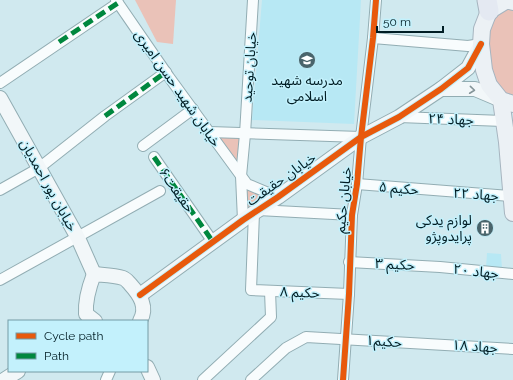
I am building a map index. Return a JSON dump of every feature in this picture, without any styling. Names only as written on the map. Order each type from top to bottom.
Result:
[{"type":"main road","points":[[513,2],[507,0],[488,5],[482,29],[481,44],[484,70],[489,85],[507,102],[503,121],[507,142],[513,213]]},
{"type":"street","name":"خیابان توحید","points":[[251,290],[252,215],[241,176],[253,0]]},
{"type":"street","name":"خیابان حکیم","points":[[343,380],[349,294],[349,262],[352,215],[357,184],[376,0]]},
{"type":"street","points":[[0,83],[117,1]]},
{"type":"street","name":"خیابان شهید حسن امیری","points":[[117,1],[192,109],[247,184],[278,197]]},
{"type":"street","points":[[373,38],[468,46],[481,44]]},
{"type":"street","name":"خیابان حقیقت","points":[[140,295],[361,137],[399,117],[441,89],[468,68],[481,44]]},
{"type":"street","points":[[0,190],[39,168],[166,72]]},
{"type":"street","points":[[441,89],[475,89],[507,102]]},
{"type":"street","name":"خیابان پور احمدیان","points":[[0,99],[78,238],[94,274]]},
{"type":"street","points":[[143,146],[192,109]]},
{"type":"street","name":"جهاد ۲۴","points":[[399,117],[503,121]]},
{"type":"street","points":[[209,132],[361,137]]},
{"type":"street","name":"حقیقت۶","points":[[154,157],[213,242]]},
{"type":"street","name":"حکیم ۵","points":[[357,184],[441,192]]},
{"type":"street","points":[[0,280],[78,238],[160,191]]},
{"type":"street","name":"جهاد ۲۲","points":[[441,192],[512,196]]},
{"type":"street","points":[[252,215],[299,213],[352,215]]},
{"type":"street","name":"حکیم ۳","points":[[349,262],[440,267]]},
{"type":"street","name":"جهاد ۲۰","points":[[440,267],[513,274]]},
{"type":"street","points":[[94,320],[86,314],[85,305],[94,274],[124,278],[140,295],[143,303],[143,311],[140,320]]},
{"type":"street","name":"حکیم ۸","points":[[251,290],[349,294]]},
{"type":"street","points":[[202,380],[271,317],[270,291]]},
{"type":"street","name":"حکیم۱","points":[[251,380],[286,348],[306,337],[437,344]]},
{"type":"street","name":"جهاد ۱۸","points":[[437,344],[513,349]]},
{"type":"street","points":[[148,369],[153,380]]},
{"type":"street","points":[[4,380],[16,372]]},
{"type":"shaded area","points":[[135,0],[176,0],[173,44],[157,42]]},
{"type":"shaded area","name":"مدرسه شهید اسلامی","points":[[262,0],[361,0],[354,124],[252,120]]},
{"type":"shaded area","points":[[513,9],[513,97],[501,91],[487,69],[491,20],[500,10]]},
{"type":"shaded area","points":[[211,133],[244,135],[240,174]]},
{"type":"shaded area","points":[[247,185],[276,198],[244,219]]},
{"type":"shaded area","points":[[487,253],[501,254],[502,269],[486,268]]},
{"type":"marked path","points":[[59,42],[118,3]]},
{"type":"marked path","points":[[105,116],[166,72]]},
{"type":"marked path","points":[[154,157],[213,242]]},
{"type":"cycle path","points":[[343,380],[349,294],[352,215],[357,184],[376,0]]},
{"type":"cycle path","points":[[140,295],[361,137],[399,117],[441,89],[468,68],[481,44]]},
{"type":"place","name":"مدرسه شهید اسلامی","points":[[307,60]]},
{"type":"place","name":"لوازم یدکی پرایدوپژو","points":[[485,228]]}]
